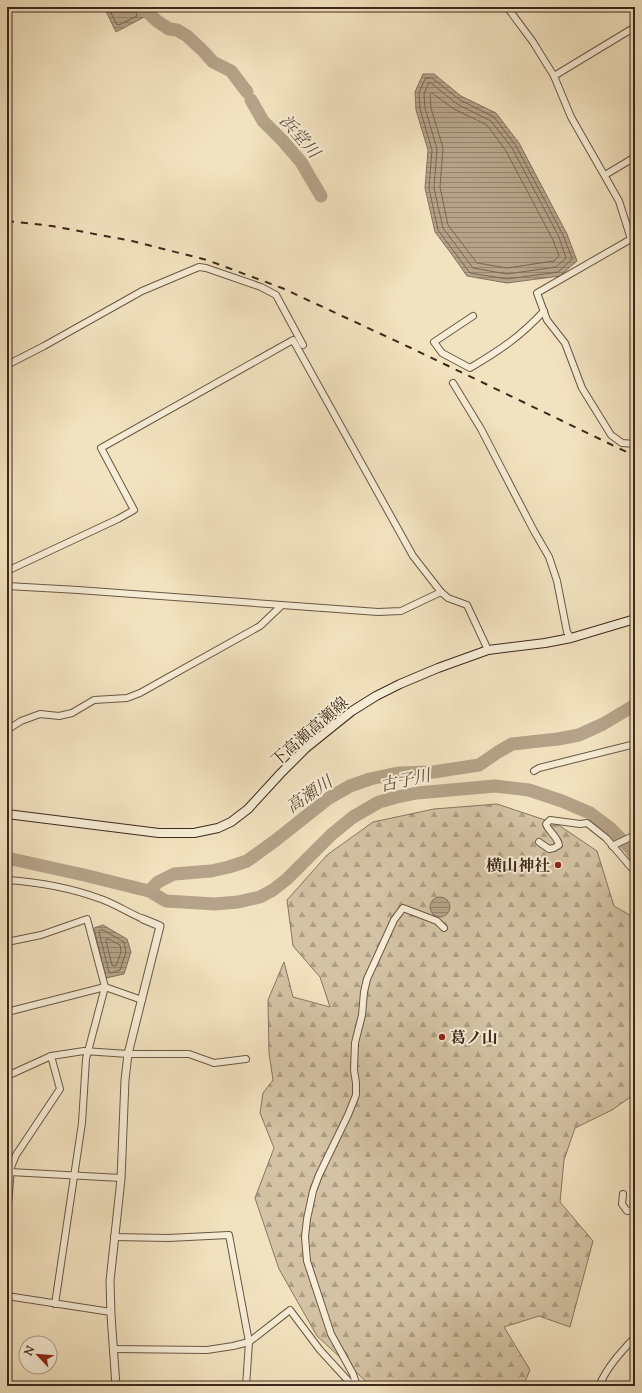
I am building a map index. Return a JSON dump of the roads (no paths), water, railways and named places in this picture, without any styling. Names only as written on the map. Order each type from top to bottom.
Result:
[{"type":"main road","name":"下高瀬高瀬線","points":[[7,814],[159,833],[194,833],[218,828],[231,822],[248,809],[306,748],[352,711],[376,696],[438,668],[488,650],[546,643],[571,638],[635,619]]},
{"type":"street","points":[[507,7],[519,26],[533,42],[554,76],[571,117],[619,201],[634,239],[537,293],[547,320],[565,343],[582,388],[611,435],[622,443],[635,444]]},
{"type":"street","points":[[554,76],[635,27]]},
{"type":"street","points":[[604,175],[635,157]]},
{"type":"street","points":[[7,365],[142,291],[198,267],[206,268],[261,287],[276,295],[303,345]]},
{"type":"street","points":[[473,316],[434,342],[442,353],[470,368],[505,347],[529,328],[544,311]]},
{"type":"street","points":[[7,571],[134,510],[101,448],[293,340],[413,556],[441,592],[448,598],[467,605],[488,650]]},
{"type":"street","points":[[453,383],[481,429],[549,557],[557,581],[567,632],[571,638]]},
{"type":"street","points":[[7,586],[378,612],[401,610],[441,592]]},
{"type":"street","points":[[7,730],[22,721],[40,714],[59,716],[72,713],[94,700],[127,698],[140,694],[260,626],[281,606]]},
{"type":"street","points":[[534,771],[539,768],[635,744]]},
{"type":"street","points":[[539,842],[549,849],[558,845],[558,840],[546,824],[550,820],[580,824],[587,823],[606,838],[635,872]]},
{"type":"street","points":[[612,846],[634,836]]},
{"type":"street","points":[[7,880],[25,881],[75,891],[102,899],[160,926],[128,1054],[125,1080],[121,1178],[110,1282],[110,1312],[116,1386]]},
{"type":"street","points":[[357,1386],[353,1374],[330,1334],[311,1276],[307,1261],[304,1238],[307,1218],[313,1191],[356,1095],[354,1070],[355,1043],[362,1015],[364,992],[367,979],[383,943],[394,920],[403,908],[437,921],[444,928]]},
{"type":"street","points":[[7,942],[41,935],[87,919],[105,987],[86,1059],[82,1123],[55,1304]]},
{"type":"street","points":[[7,1012],[105,987],[142,1000]]},
{"type":"street","points":[[7,1076],[51,1056],[88,1051],[128,1054],[189,1054],[214,1063],[246,1059]]},
{"type":"street","points":[[7,1219],[9,1170],[16,1155],[60,1089],[51,1056]]},
{"type":"street","points":[[9,1170],[121,1178]]},
{"type":"street","points":[[623,1194],[622,1204],[627,1210],[635,1210]]},
{"type":"street","points":[[7,1222],[7,1270]]},
{"type":"street","points":[[114,1237],[168,1238],[229,1235],[249,1342],[246,1386]]},
{"type":"street","points":[[7,1296],[110,1312]]},
{"type":"street","points":[[113,1349],[207,1350],[233,1346],[249,1342],[290,1310],[320,1350],[353,1386]]},
{"type":"street","points":[[7,1336],[7,1348]]},
{"type":"street","points":[[599,1386],[612,1364],[635,1337]]},
{"type":"water","points":[[104,7],[137,7],[144,17],[116,32]]},
{"type":"water","points":[[423,74],[434,74],[461,96],[496,113],[519,143],[567,234],[577,261],[560,276],[507,283],[467,276],[435,232],[425,188],[428,150],[416,110],[415,92]]},
{"type":"water","points":[[440,897],[447,900],[450,907],[447,914],[440,917],[433,914],[430,907],[433,900]]},
{"type":"water","points":[[103,925],[127,939],[131,952],[124,974],[106,978],[94,928]]},
{"type":"waterway","name":"浜堂川","points":[[142,7],[157,21],[169,29],[177,30],[187,36],[201,49]]},
{"type":"waterway","name":"浜堂川","points":[[204,52],[213,62],[231,71],[247,92]]},
{"type":"waterway","name":"浜堂川","points":[[251,100],[263,121],[301,162],[321,196]]},
{"type":"waterway","name":"高瀬川","points":[[149,891],[158,882],[174,874],[211,871],[247,861],[329,798],[350,786],[370,779],[398,773],[433,772],[479,765],[512,744],[579,735],[603,724],[635,705]]},
{"type":"waterway","name":"古子川","points":[[7,858],[149,891],[166,901],[215,904],[238,902],[260,897],[273,890],[287,879],[331,835],[353,817],[379,802],[417,793],[495,786],[529,790],[562,801],[590,813],[610,828],[631,849],[635,856]]},
{"type":"railway","points":[[7,221],[52,226],[132,241],[207,260],[282,288],[411,348],[635,456]]},
{"type":"place","name":"横山神社","points":[[558,865]]},
{"type":"place","name":"葛ノ山","points":[[442,1037]]}]
